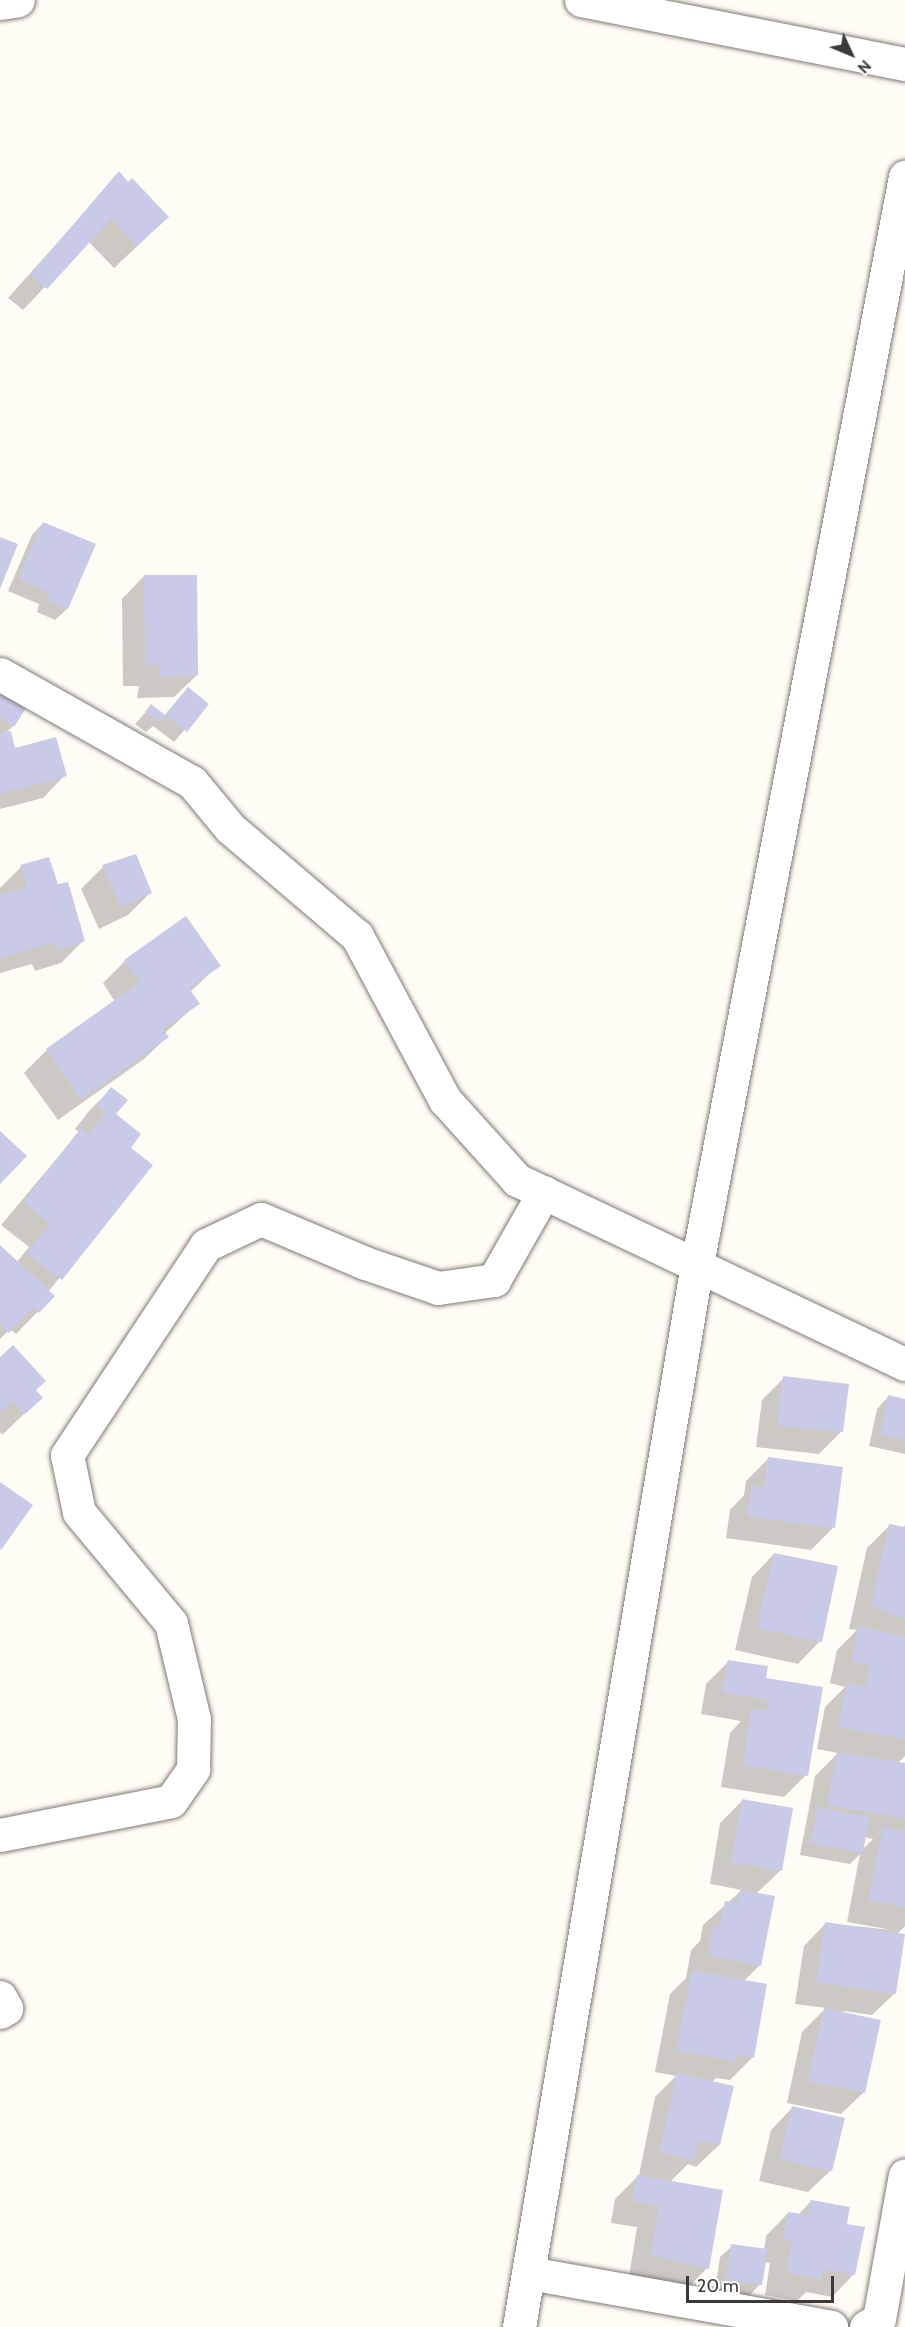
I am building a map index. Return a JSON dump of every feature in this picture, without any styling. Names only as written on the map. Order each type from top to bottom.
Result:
[{"type":"street","points":[[0,3],[18,0]]},
{"type":"street","points":[[581,0],[905,64]]},
{"type":"street","points":[[519,2327],[698,1264],[905,177]]},
{"type":"street","points":[[0,675],[192,782],[230,828],[357,936],[446,1100],[517,1180],[698,1264],[905,1365]]},
{"type":"street","points":[[0,1836],[171,1801],[193,1768],[195,1719],[171,1623],[79,1512],[68,1455],[206,1245],[261,1219],[365,1263],[438,1288],[494,1280],[544,1192]]},
{"type":"street","points":[[0,1997],[6,2008],[0,2012]]},
{"type":"street","points":[[866,2327],[879,2319],[905,2175]]},
{"type":"street","points":[[529,2273],[831,2327]]},
{"type":"building","points":[[119,171],[128,182],[132,178],[169,217],[137,246],[111,219],[47,289],[30,275]]},
{"type":"building","points":[[43,522],[96,544],[68,609],[47,600],[50,593],[18,579]]},
{"type":"building","points":[[0,537],[18,544],[0,589]]},
{"type":"building","points":[[144,575],[197,575],[198,675],[159,677],[160,665],[145,665]]},
{"type":"building","points":[[188,687],[209,704],[187,732],[165,715]]},
{"type":"building","points":[[0,691],[26,708],[14,727],[0,717]]},
{"type":"building","points":[[151,704],[165,715],[159,722],[145,712]]},
{"type":"building","points":[[11,731],[15,748],[56,737],[67,776],[0,794],[0,734]]},
{"type":"building","points":[[136,854],[152,893],[121,907],[102,865]]},
{"type":"building","points":[[49,857],[58,884],[68,882],[85,941],[57,950],[54,942],[0,958],[0,889],[2,895],[27,887],[20,865]]},
{"type":"building","points":[[186,916],[221,966],[189,988],[200,1004],[163,1029],[169,1037],[81,1099],[46,1049],[140,982],[124,960]]},
{"type":"building","points":[[111,1087],[128,1100],[116,1114],[141,1134],[131,1148],[153,1165],[62,1280],[27,1253],[50,1224],[23,1202],[81,1128],[88,1134],[105,1113],[96,1106]]},
{"type":"building","points":[[0,1131],[27,1156],[0,1184]]},
{"type":"building","points":[[0,1245],[55,1296],[39,1313],[33,1307],[9,1333],[0,1324]]},
{"type":"building","points":[[13,1345],[46,1381],[36,1390],[43,1398],[25,1414],[13,1401],[0,1412],[0,1357]]},
{"type":"building","points":[[783,1376],[849,1384],[843,1432],[777,1425]]},
{"type":"building","points":[[888,1395],[905,1399],[905,1440],[880,1434]]},
{"type":"building","points":[[768,1457],[843,1467],[835,1528],[747,1516],[752,1486],[764,1488]]},
{"type":"building","points":[[0,1482],[33,1505],[1,1550],[0,1548]]},
{"type":"building","points":[[889,1524],[905,1527],[905,1619],[871,1606]]},
{"type":"building","points":[[774,1553],[838,1566],[822,1642],[757,1628]]},
{"type":"building","points":[[859,1626],[905,1637],[905,1739],[838,1727],[847,1683],[865,1687],[870,1666],[851,1661]]},
{"type":"building","points":[[728,1660],[768,1666],[766,1678],[823,1687],[808,1776],[743,1765],[751,1709],[766,1711],[768,1700],[722,1692]]},
{"type":"building","points":[[837,1752],[905,1763],[905,1818],[827,1805]]},
{"type":"building","points":[[742,1799],[793,1808],[782,1871],[731,1862]]},
{"type":"building","points":[[817,1807],[869,1817],[863,1853],[811,1843]]},
{"type":"building","points":[[883,1827],[905,1831],[905,1907],[868,1900]]},
{"type":"building","points":[[740,1890],[775,1896],[761,1966],[708,1955],[713,1926],[720,1927],[725,1901],[737,1903]]},
{"type":"building","points":[[825,1922],[905,1934],[896,1994],[816,1982]]},
{"type":"building","points":[[692,1970],[767,1984],[754,2058],[736,2055],[735,2061],[676,2050]]},
{"type":"building","points":[[824,2008],[881,2020],[865,2093],[808,2081]]},
{"type":"building","points":[[677,2073],[734,2086],[720,2145],[699,2139],[694,2160],[659,2152]]},
{"type":"building","points":[[792,2106],[845,2118],[832,2171],[780,2159]]},
{"type":"building","points":[[637,2175],[723,2190],[709,2269],[651,2255],[659,2205],[632,2201]]},
{"type":"building","points":[[811,2200],[850,2207],[847,2224],[865,2227],[855,2275],[823,2269],[821,2279],[786,2272],[792,2241],[783,2239],[788,2212],[808,2215]]},
{"type":"building","points":[[731,2244],[768,2249],[762,2285],[726,2279]]}]
